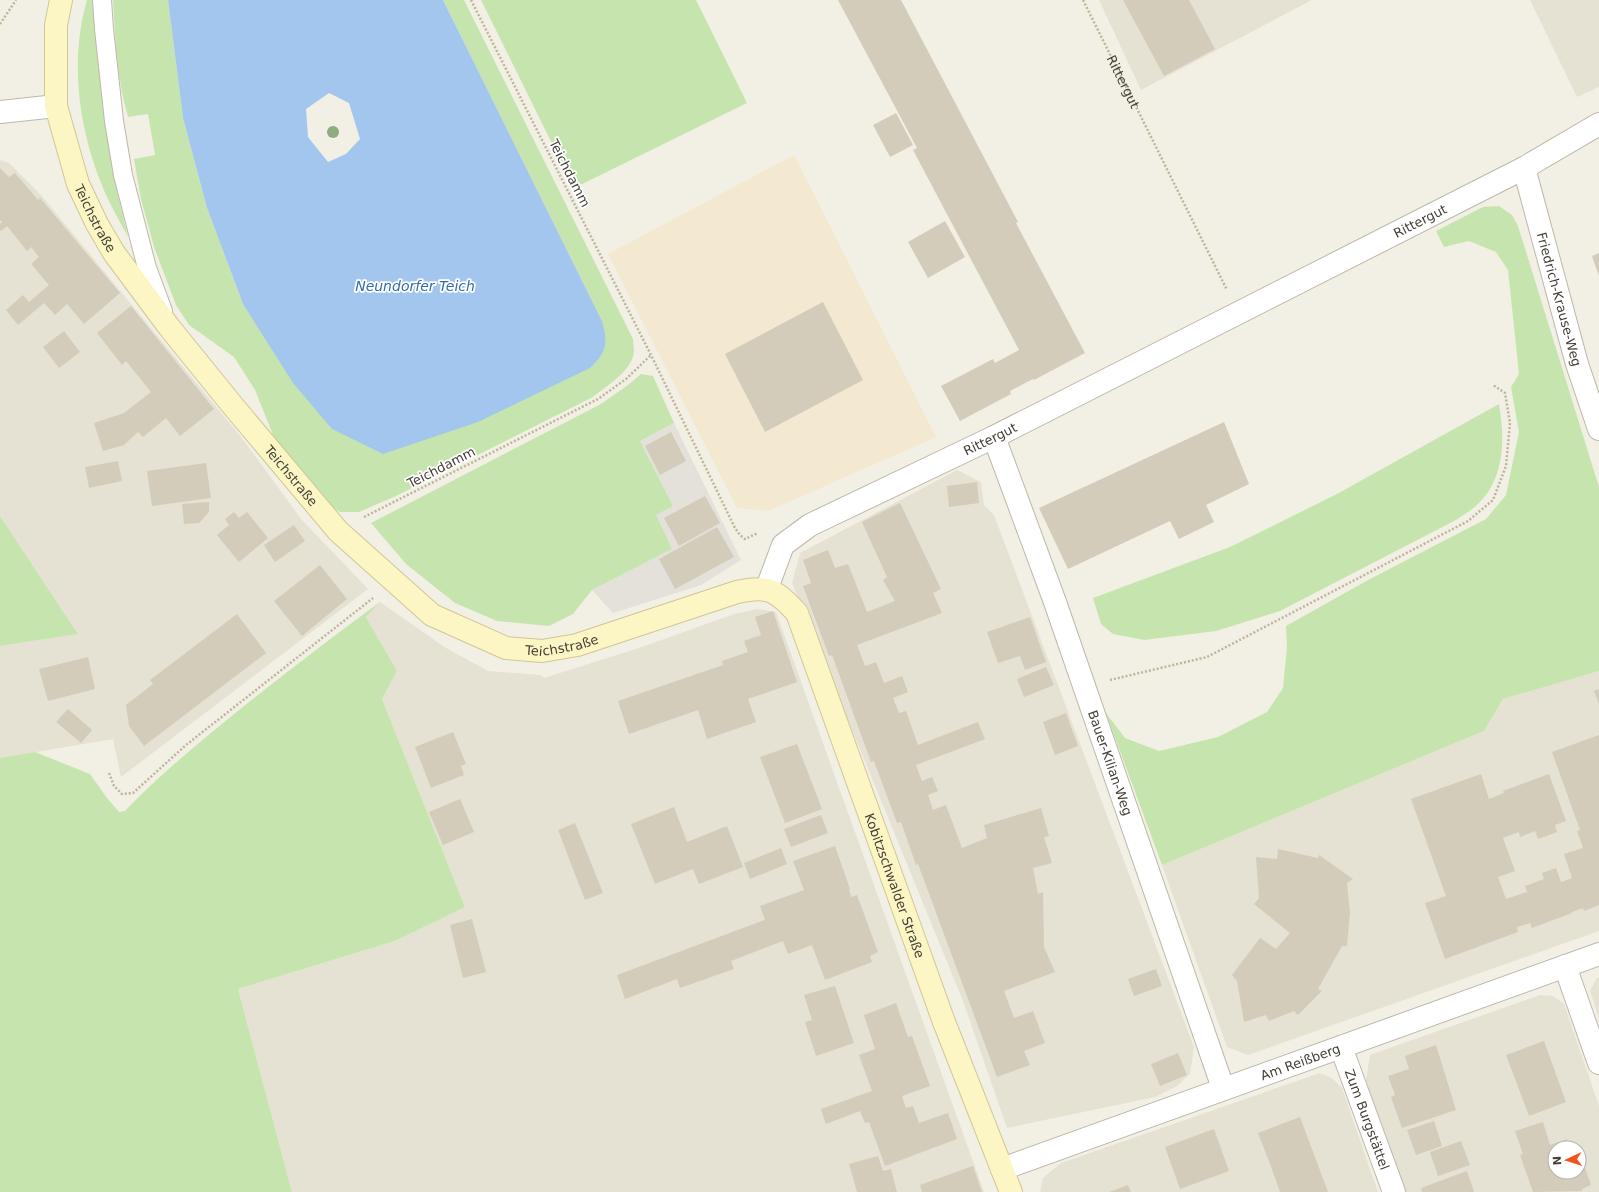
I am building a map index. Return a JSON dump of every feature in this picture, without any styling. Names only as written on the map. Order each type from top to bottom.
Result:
[{"type":"street","name":"Teichstraße","points":[[61,0],[56,25],[56,106],[78,184],[97,224],[114,253],[169,327],[233,406],[338,530],[432,615],[506,648],[542,651],[578,645],[737,592],[752,588],[767,588]]},
{"type":"street","points":[[0,112],[56,106]]},
{"type":"street","name":"Rittergut","points":[[767,588],[783,545],[810,525],[994,438],[1238,312],[1524,168],[1599,124]]},
{"type":"street","name":"Friedrich-Krause-Weg","points":[[1524,168],[1577,364],[1599,429]]},
{"type":"street","name":"Bauer-Kilian-Weg","points":[[994,438],[1052,595],[1223,1088]]},
{"type":"street","name":"Kobitzschwalder Straße","points":[[767,588],[784,598],[797,613],[944,1022],[1011,1192]]},
{"type":"street","name":"Am Reißberg","points":[[1002,1169],[1223,1088],[1599,954]]},
{"type":"street","points":[[1565,966],[1599,1062]]},
{"type":"street","name":"Zum Burgstättel","points":[[1341,1047],[1394,1192]]},
{"type":"lane","points":[[102,0],[114,121],[123,174],[147,268],[169,327]]},
{"type":"path","points":[[0,24],[16,0]]},
{"type":"path","name":"Teichdamm","points":[[471,0],[651,355],[735,528],[745,539],[754,536],[764,529]]},
{"type":"path","name":"Rittergut","points":[[1083,0],[1238,312]]},
{"type":"path","name":"Teichdamm","points":[[338,530],[598,399],[626,379],[651,355]]},
{"type":"path","points":[[1084,686],[1207,657],[1468,522],[1493,500],[1506,466],[1510,423],[1509,416],[1505,393],[1493,385]]},
{"type":"path","points":[[109,772],[114,786],[122,794],[134,793],[186,745],[368,603],[393,580]]},
{"type":"shaded area","points":[[1099,0],[1312,0],[1141,90]]},
{"type":"shaded area","points":[[1530,0],[1599,0],[1599,87],[1577,97]]},
{"type":"shaded area","points":[[794,155],[936,437],[768,511],[737,508],[608,254]]},
{"type":"shaded area","points":[[0,160],[9,163],[41,195],[241,437],[302,520],[368,589],[121,777],[113,739],[0,758],[0,646],[78,634],[0,516]]},
{"type":"shaded area","points":[[674,423],[741,560],[701,585],[613,613],[592,590],[672,549],[655,515],[673,506],[640,441]]},
{"type":"shaded area","points":[[957,470],[981,482],[984,505],[994,515],[1194,1047],[1190,1074],[1177,1086],[1155,1097],[1007,1128],[963,1001],[792,583],[800,553]]},
{"type":"shaded area","points":[[380,602],[446,648],[488,671],[541,675],[544,678],[639,648],[734,614],[757,609],[776,612],[984,1192],[292,1192],[238,989],[395,941],[465,907],[382,699],[397,671],[366,617]]},
{"type":"shaded area","points":[[1599,671],[1599,931],[1248,1055],[1227,1047],[1162,865],[1484,731],[1503,699]]},
{"type":"shaded area","points":[[1599,977],[1599,1018],[1590,991]]},
{"type":"shaded area","points":[[1540,995],[1553,996],[1564,1004],[1599,1106],[1599,1192],[1404,1192],[1366,1080],[1370,1055]]},
{"type":"shaded area","points":[[1320,1073],[1332,1078],[1342,1088],[1378,1192],[1040,1192],[1043,1178],[1061,1163]]},
{"type":"green space","points":[[87,0],[92,0],[101,90],[114,179],[128,237],[110,204],[98,176],[84,126],[80,101],[78,50],[81,25]]},
{"type":"green space","points":[[113,0],[168,0],[183,118],[207,208],[243,304],[602,321],[443,0],[464,0],[633,339],[634,352],[629,366],[611,384],[591,398],[396,496],[359,512],[340,512],[321,502],[273,435],[255,390],[234,357],[189,325],[176,305],[154,247],[141,199],[134,159],[155,155],[148,114],[128,117],[124,103],[119,74]]},
{"type":"green space","points":[[481,0],[696,0],[747,103],[574,188]]},
{"type":"green space","points":[[1499,206],[1512,215],[1518,226],[1599,487],[1599,671],[1503,699],[1484,731],[1162,865],[1106,713],[1125,738],[1159,751],[1218,737],[1267,712],[1283,688],[1287,647],[1286,626],[1368,580],[1486,519],[1506,495],[1519,432],[1511,387],[1519,374],[1508,270],[1496,252],[1469,241],[1444,247],[1436,231],[1483,207]]},
{"type":"green space","points":[[641,374],[653,376],[674,423],[640,441],[673,506],[656,515],[672,549],[592,590],[573,614],[549,626],[497,621],[455,603],[406,564],[371,523],[601,404]]},
{"type":"green space","points":[[1499,404],[1502,444],[1501,457],[1494,482],[1487,494],[1476,506],[1456,520],[1280,611],[1216,631],[1144,640],[1113,634],[1101,624],[1093,598],[1230,547],[1337,494]]},
{"type":"green space","points":[[0,516],[78,634],[0,646]]},
{"type":"green space","points":[[380,602],[366,617],[397,671],[382,699],[465,907],[395,941],[238,989],[292,1192],[0,1192],[0,758],[35,752],[90,774],[119,812],[125,811],[170,768],[217,728],[297,664]]},
{"type":"water","name":"Neundorfer Teich","points":[[168,0],[443,0],[602,321],[605,335],[605,347],[603,352],[590,368],[478,422],[383,454],[332,429],[293,383],[243,304],[207,208],[183,118]],"holes":[[[329,93],[349,103],[360,139],[346,154],[328,162],[308,137],[306,109]]]},
{"type":"building","points":[[838,0],[901,0],[1085,353],[1010,391],[1011,394],[960,421],[941,386],[993,359],[995,363],[1019,350],[913,150],[917,148]]},
{"type":"building","points":[[1123,0],[1189,0],[1215,49],[1164,76]]},
{"type":"building","points":[[896,113],[913,145],[890,157],[873,125]]},
{"type":"building","points":[[0,168],[9,177],[15,173],[38,200],[40,198],[120,293],[84,324],[67,304],[55,315],[44,303],[18,325],[6,310],[23,295],[29,302],[49,285],[31,264],[39,257],[31,247],[27,251],[7,226],[1,231],[0,230],[0,224],[2,222],[0,220]]},
{"type":"building","points":[[945,221],[965,257],[928,278],[908,242]]},
{"type":"building","points":[[1599,253],[1599,276],[1592,256]]},
{"type":"building","points":[[823,302],[863,380],[765,432],[725,354]]},
{"type":"building","points":[[131,306],[214,409],[180,436],[166,418],[143,437],[138,432],[124,445],[103,451],[94,423],[124,413],[151,392],[126,361],[122,365],[97,333]]},
{"type":"building","points":[[64,331],[80,352],[59,368],[43,347]]},
{"type":"building","points":[[1224,422],[1249,484],[1206,505],[1214,522],[1179,539],[1170,521],[1068,569],[1039,508]]},
{"type":"building","points":[[671,432],[686,461],[660,475],[645,446]]},
{"type":"building","points":[[118,461],[122,481],[89,488],[85,467]]},
{"type":"building","points":[[206,463],[211,498],[152,506],[147,471]]},
{"type":"building","points":[[977,482],[979,503],[949,507],[947,486]]},
{"type":"building","points":[[705,496],[720,523],[679,546],[664,518]]},
{"type":"building","points":[[209,502],[209,512],[199,523],[184,524],[182,504]]},
{"type":"building","points":[[900,503],[941,589],[933,593],[942,613],[857,645],[865,666],[876,662],[884,683],[902,676],[908,692],[893,698],[899,713],[906,711],[918,745],[978,722],[985,739],[916,765],[922,781],[932,777],[938,791],[928,795],[933,810],[946,805],[962,848],[987,838],[984,825],[1041,808],[1049,836],[1044,837],[1052,863],[1033,868],[1038,894],[1043,892],[1044,947],[1055,972],[1004,991],[1014,1018],[1033,1011],[1045,1043],[1024,1051],[1030,1065],[997,1077],[918,864],[916,865],[901,822],[897,823],[874,761],[871,762],[832,655],[829,656],[803,586],[811,583],[803,560],[828,550],[835,568],[848,564],[867,612],[895,601],[883,580],[887,577],[862,522]]},
{"type":"building","points":[[234,512],[239,518],[247,512],[268,538],[239,562],[217,535],[229,525],[225,519]]},
{"type":"building","points":[[294,525],[305,541],[275,562],[264,545]]},
{"type":"building","points":[[717,527],[734,557],[675,589],[659,559]]},
{"type":"building","points":[[320,565],[347,599],[302,636],[274,601]]},
{"type":"building","points":[[773,611],[797,682],[748,699],[756,722],[707,739],[698,710],[629,734],[618,701],[723,665],[722,661],[748,652],[744,641],[761,635],[755,617]]},
{"type":"building","points":[[237,614],[266,653],[144,746],[129,726],[126,705],[153,684],[150,680]]},
{"type":"building","points":[[1030,617],[1046,662],[1025,670],[1020,656],[998,663],[987,632]]},
{"type":"building","points":[[88,657],[95,689],[48,701],[39,669]]},
{"type":"building","points":[[1046,667],[1054,685],[1024,697],[1017,679]]},
{"type":"building","points":[[1599,689],[1599,704],[1594,691]]},
{"type":"building","points":[[68,709],[92,730],[81,743],[56,722]]},
{"type":"building","points":[[1066,713],[1078,746],[1055,755],[1043,722]]},
{"type":"building","points":[[453,732],[466,764],[461,766],[464,775],[431,788],[415,747]]},
{"type":"building","points":[[1599,735],[1599,905],[1584,911],[1583,908],[1532,928],[1530,923],[1517,927],[1518,932],[1445,959],[1425,903],[1446,896],[1411,799],[1481,774],[1489,799],[1504,793],[1503,791],[1549,774],[1566,821],[1555,825],[1557,832],[1538,839],[1535,831],[1520,837],[1519,832],[1503,838],[1515,871],[1498,877],[1506,899],[1527,892],[1525,886],[1544,879],[1542,873],[1556,868],[1561,882],[1572,878],[1564,854],[1583,848],[1577,831],[1580,830],[1552,752]]},
{"type":"building","points":[[797,744],[822,809],[785,823],[760,757]]},
{"type":"building","points":[[460,799],[474,832],[443,845],[429,812]]},
{"type":"building","points":[[674,807],[687,842],[727,826],[743,867],[699,884],[693,869],[655,884],[631,824]]},
{"type":"building","points":[[821,815],[828,833],[791,847],[784,829]]},
{"type":"building","points":[[575,823],[603,893],[585,900],[558,830]]},
{"type":"building","points":[[835,846],[850,889],[851,897],[857,895],[878,952],[870,956],[872,962],[825,980],[812,945],[788,954],[783,941],[731,961],[734,969],[680,988],[677,979],[625,999],[617,975],[765,920],[760,906],[804,890],[793,861]]},
{"type":"building","points":[[781,848],[787,864],[750,879],[744,863]]},
{"type":"building","points":[[1278,849],[1318,858],[1319,855],[1353,879],[1347,883],[1350,913],[1347,946],[1342,946],[1318,989],[1322,991],[1298,1015],[1294,1011],[1269,1021],[1266,1015],[1244,1022],[1237,981],[1232,975],[1260,938],[1276,949],[1290,933],[1254,904],[1259,898],[1256,857],[1277,859]]},
{"type":"building","points":[[472,919],[486,972],[463,978],[450,925]]},
{"type":"building","points":[[1156,969],[1162,986],[1134,996],[1128,979]]},
{"type":"building","points":[[835,986],[854,1043],[816,1056],[805,1022],[812,1020],[804,995]]},
{"type":"building","points":[[896,1003],[908,1037],[912,1036],[930,1086],[902,1096],[906,1108],[913,1106],[919,1123],[948,1113],[957,1139],[885,1166],[869,1122],[865,1123],[860,1111],[826,1124],[821,1109],[872,1091],[859,1055],[875,1049],[864,1015]]},
{"type":"building","points":[[1544,1041],[1566,1102],[1529,1116],[1506,1055]]},
{"type":"building","points":[[1436,1045],[1456,1110],[1402,1128],[1391,1097],[1395,1095],[1388,1076],[1409,1069],[1405,1056]]},
{"type":"building","points":[[1178,1053],[1187,1075],[1160,1086],[1151,1064]]},
{"type":"building","points":[[1300,1117],[1328,1192],[1280,1192],[1258,1133]]},
{"type":"building","points":[[1434,1121],[1442,1146],[1416,1155],[1407,1130]]},
{"type":"building","points":[[1543,1122],[1548,1140],[1547,1140],[1547,1180],[1587,1180],[1587,1174],[1591,1185],[1582,1189],[1582,1191],[1533,1192],[1520,1155],[1523,1154],[1515,1131]]},
{"type":"building","points":[[1214,1129],[1229,1171],[1180,1189],[1165,1147]]},
{"type":"building","points":[[1461,1141],[1470,1165],[1438,1176],[1430,1152]]},
{"type":"building","points":[[878,1156],[883,1171],[891,1169],[897,1192],[857,1192],[849,1164]]},
{"type":"building","points":[[973,1166],[982,1192],[922,1192],[920,1185]]},
{"type":"building","points":[[1467,1171],[1474,1192],[1422,1192],[1421,1188]]},
{"type":"building","points":[[1128,1185],[1131,1192],[1109,1192]]}]
